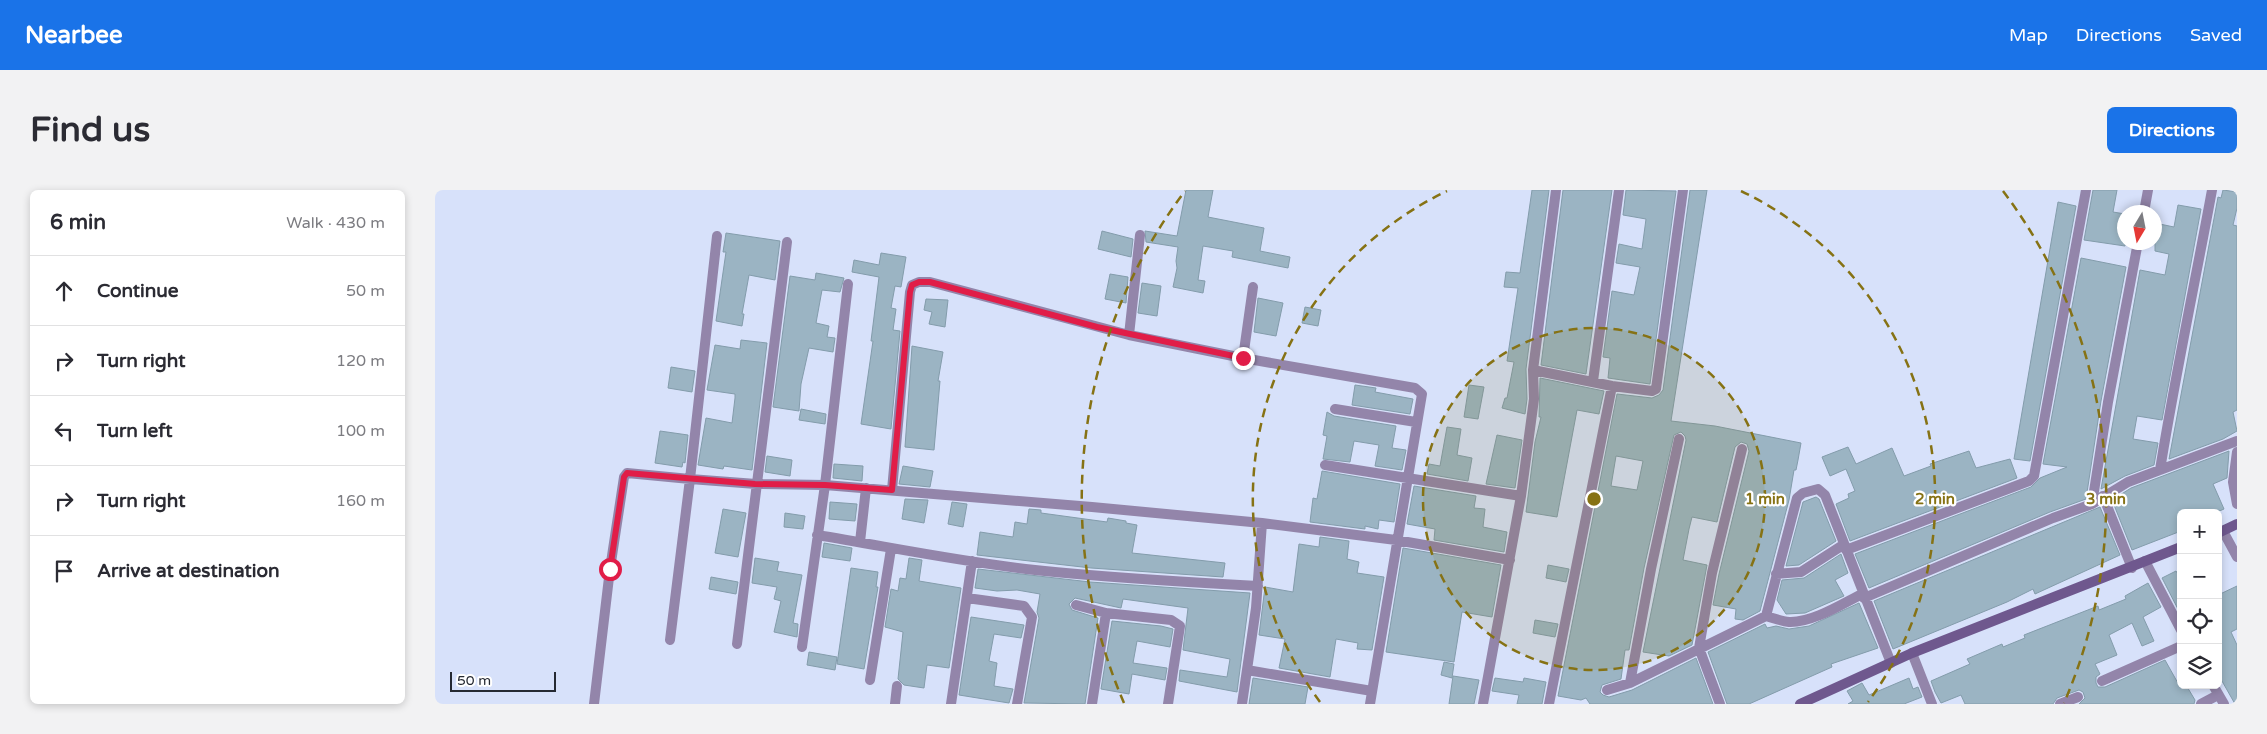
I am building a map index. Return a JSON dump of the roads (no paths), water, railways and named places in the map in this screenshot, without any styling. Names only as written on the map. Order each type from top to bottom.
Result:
[{"type":"street","points":[[1483,704],[1521,496],[1534,398],[1533,370],[1556,190]]},
{"type":"street","points":[[1593,381],[1619,190]]},
{"type":"street","points":[[1533,370],[1613,386],[1652,391],[1657,389],[1683,190]]},
{"type":"street","points":[[1777,574],[1801,572],[1845,548],[2029,481],[2034,476],[2086,190]]},
{"type":"street","points":[[2145,205],[2148,190]]},
{"type":"street","points":[[2160,470],[2174,381],[2192,302],[2211,190]]},
{"type":"street","points":[[1129,334],[1140,235]]},
{"type":"street","points":[[670,640],[717,236]]},
{"type":"street","points":[[737,644],[755,484],[787,242]]},
{"type":"street","points":[[2092,504],[2108,402],[2136,250]]},
{"type":"street","points":[[892,490],[910,292],[912,285],[919,282],[930,282],[1129,334],[1243,358],[1415,388],[1422,394],[1371,704]]},
{"type":"street","points":[[803,647],[825,485],[847,284]]},
{"type":"street","points":[[1243,358],[1253,287]]},
{"type":"street","points":[[1549,704],[1613,386]]},
{"type":"street","points":[[1335,409],[1416,422]]},
{"type":"street","points":[[1630,683],[1651,569],[1679,439]]},
{"type":"street","points":[[1607,690],[1630,683],[1766,616],[1789,622],[1829,611],[2053,518],[2092,504],[2128,482],[2237,441]]},
{"type":"street","points":[[1720,704],[1699,648],[1713,573],[1742,449]]},
{"type":"street","points":[[2237,452],[2233,482],[2237,504]]},
{"type":"street","points":[[1325,465],[1521,496]]},
{"type":"street","points":[[594,704],[610,569],[624,477],[627,473],[632,472],[755,484],[825,485],[892,490],[1262,523],[1397,540],[1510,560]]},
{"type":"street","points":[[860,542],[866,488]]},
{"type":"street","points":[[1766,616],[1797,498],[1803,493],[1818,489],[1825,495],[1863,596],[1891,663]]},
{"type":"street","points":[[2103,496],[2132,568]]},
{"type":"street","points":[[1242,704],[1258,586],[1262,523]]},
{"type":"street","points":[[2222,532],[2237,524]]},
{"type":"street","points":[[2222,534],[2237,557]]},
{"type":"street","points":[[817,535],[891,549],[972,561],[1107,577],[1258,586]]},
{"type":"street","points":[[871,680],[891,549]]},
{"type":"street","points":[[1800,704],[1912,654],[2177,549]]},
{"type":"street","points":[[951,704],[972,561]]},
{"type":"street","points":[[2145,561],[2177,622]]},
{"type":"street","points":[[967,598],[1024,606],[1032,617],[1017,704]]},
{"type":"street","points":[[1076,605],[1106,613],[1171,620],[1180,626],[1168,704]]},
{"type":"street","points":[[1092,704],[1106,613]]},
{"type":"street","points":[[2101,681],[2177,648]]},
{"type":"street","points":[[1912,654],[1932,704]]},
{"type":"street","points":[[1247,670],[1372,692]]},
{"type":"street","points":[[895,704],[897,686]]},
{"type":"street","points":[[2060,704],[2078,697]]},
{"type":"street","points":[[2201,704],[2221,699]]}]
